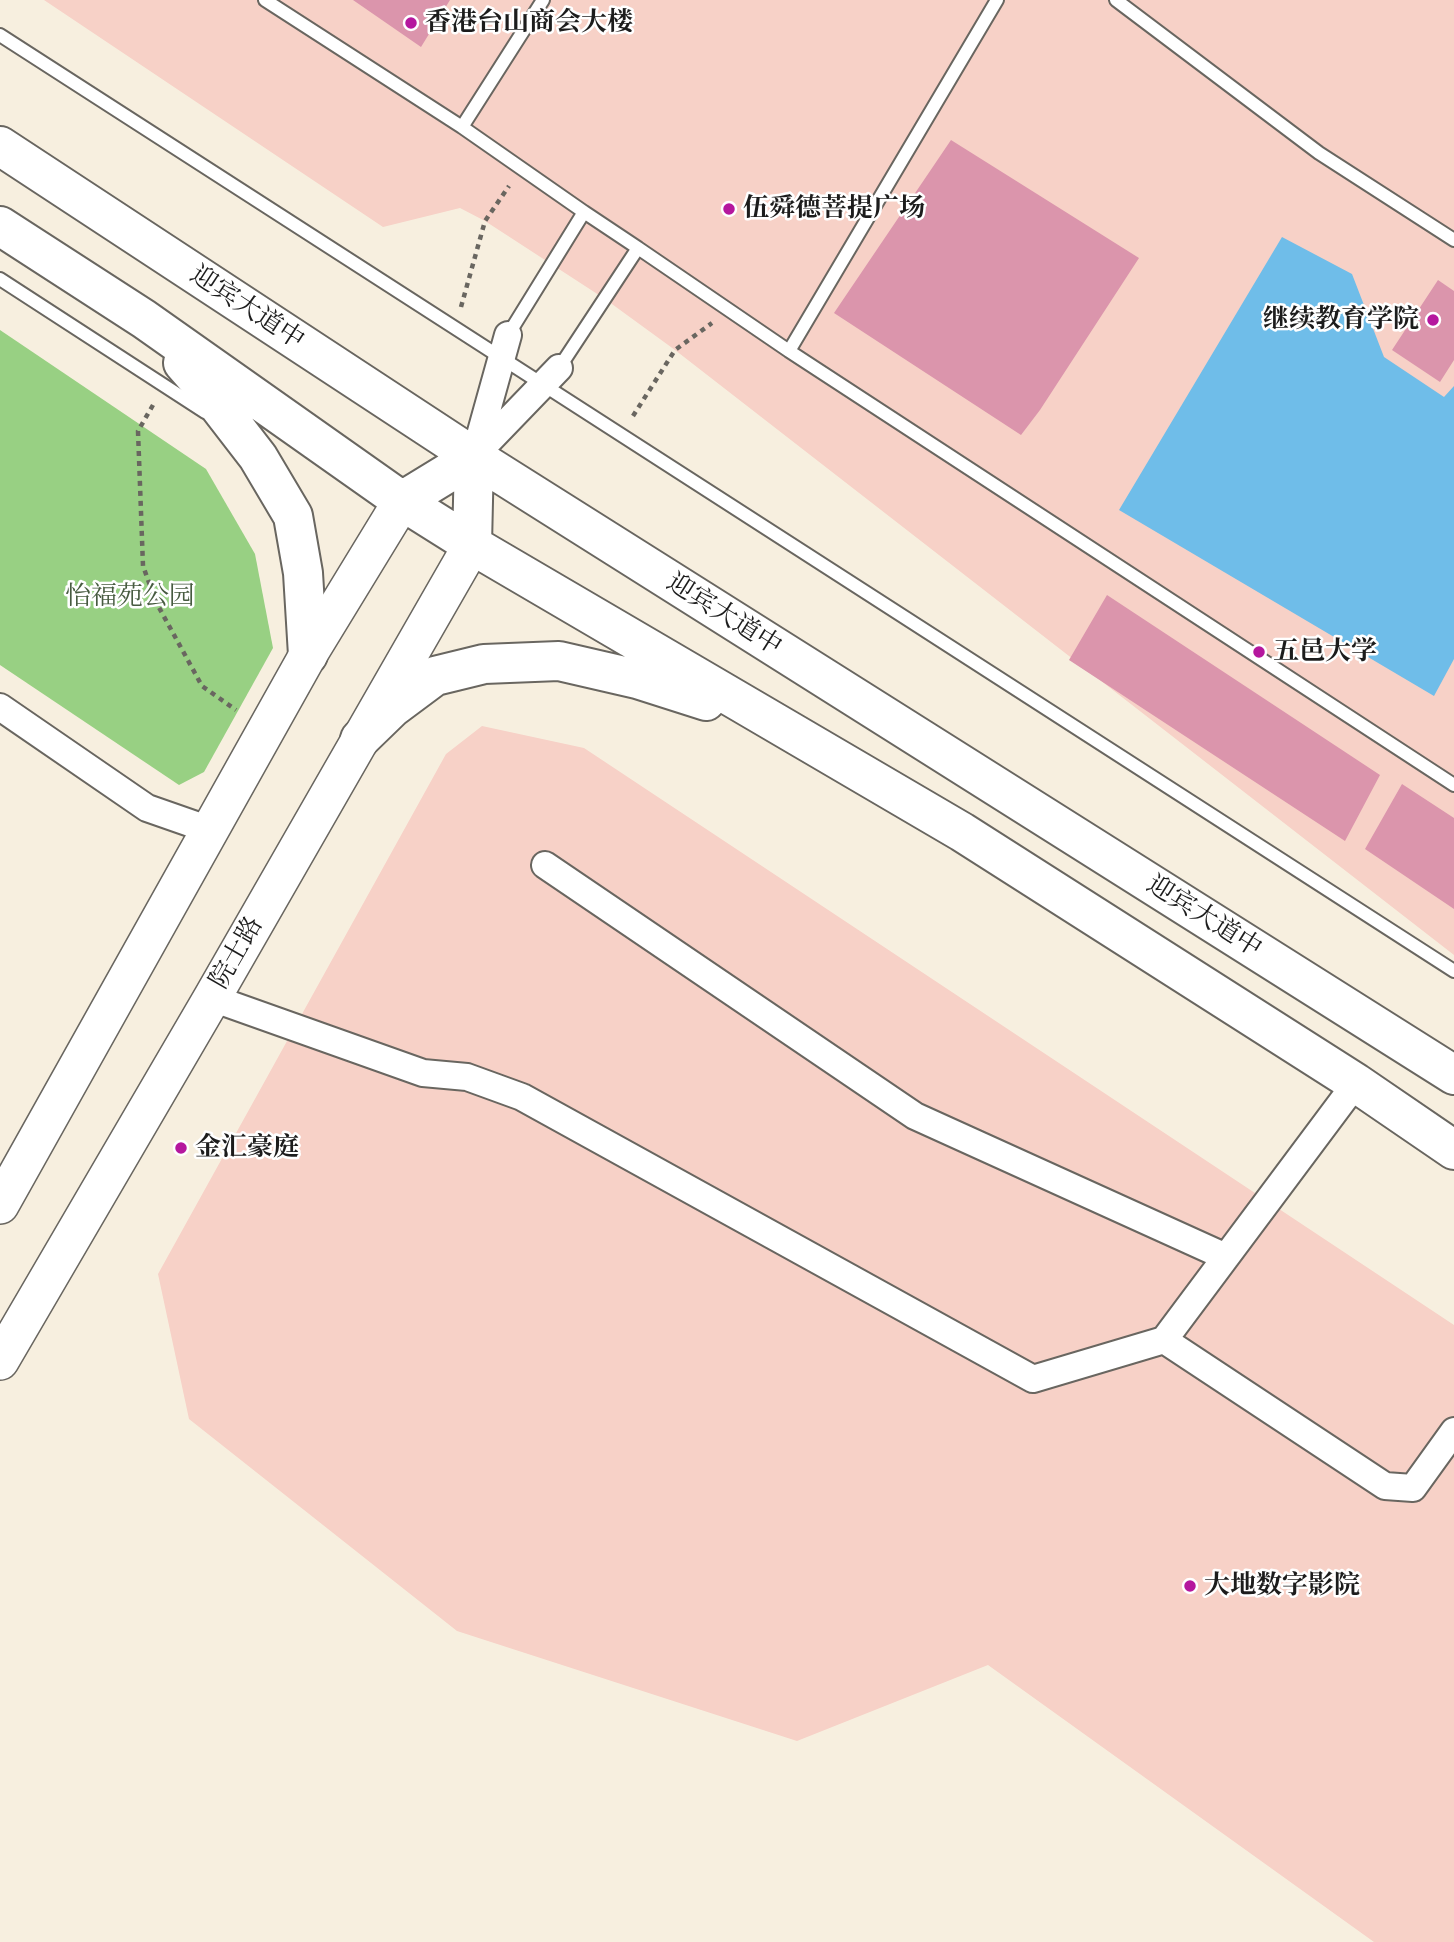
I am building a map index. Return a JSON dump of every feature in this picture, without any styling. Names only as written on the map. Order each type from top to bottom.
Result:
[{"type":"main road","name":"迎宾大道中","points":[[0,146],[474,457],[1454,1075]]},
{"type":"main road","points":[[0,226],[144,319],[402,501],[472,545],[962,832],[1356,1083],[1454,1150]]},
{"type":"main road","points":[[144,319],[204,387],[258,457],[293,516],[303,573],[308,655]]},
{"type":"main road","points":[[0,1205],[265,730],[402,501],[474,457]]},
{"type":"main road","points":[[472,545],[474,457]]},
{"type":"main road","name":"院士路","points":[[0,1361],[472,545]]},
{"type":"main road","points":[[360,739],[392,708],[435,676],[484,664],[559,661],[637,679],[763,716]]},
{"type":"street","points":[[474,457],[505,346]]},
{"type":"street","points":[[474,457],[551,376]]},
{"type":"street","points":[[0,707],[147,808],[210,830]]},
{"type":"street","points":[[545,865],[915,1116],[1226,1257]]},
{"type":"street","points":[[212,998],[423,1073],[467,1077],[522,1097],[1033,1379],[1164,1340],[1356,1083]]},
{"type":"street","points":[[1164,1340],[1385,1486],[1413,1488],[1454,1431]]},
{"type":"lane","points":[[265,0],[462,127],[789,351],[1454,785]]},
{"type":"lane","points":[[462,127],[542,0]]},
{"type":"lane","points":[[789,351],[998,0]]},
{"type":"lane","points":[[1116,0],[1319,153],[1454,240]]},
{"type":"lane","points":[[0,35],[455,328],[505,346],[551,376],[621,435],[1454,971]]},
{"type":"lane","points":[[505,346],[584,212]]},
{"type":"lane","points":[[551,376],[638,248]]},
{"type":"lane","points":[[0,279],[241,435]]},
{"type":"path","points":[[455,328],[485,221],[522,168]]},
{"type":"path","points":[[621,435],[675,350],[730,311]]},
{"type":"path","points":[[164,386],[138,431],[143,566],[156,602],[202,686],[265,730]]},
{"type":"shaded area","name":"五邑大学","points":[[44,0],[1454,0],[1454,955],[675,350],[605,299],[485,221],[460,208],[383,227]]},
{"type":"shaded area","points":[[482,726],[584,748],[1454,1325],[1454,1942],[1374,1942],[988,1665],[797,1741],[457,1631],[189,1419],[158,1274],[446,754]]},
{"type":"green space","name":"怡福苑公园","points":[[0,330],[206,469],[255,554],[273,648],[204,772],[179,785],[0,665]]},
{"type":"water","points":[[1282,237],[1352,274],[1384,357],[1444,397],[1454,386],[1454,659],[1434,696],[1119,510]]},
{"type":"building","name":"香港台山商会大楼","points":[[353,0],[450,0],[421,47]]},
{"type":"building","points":[[951,140],[1139,258],[1021,435],[834,313]]},
{"type":"building","name":"继续教育学院","points":[[1438,280],[1454,291],[1454,360],[1440,382],[1392,350]]},
{"type":"building","points":[[1107,595],[1380,775],[1345,841],[1069,660]]},
{"type":"building","points":[[1402,784],[1454,818],[1454,909],[1365,849]]},
{"type":"place","name":"香港台山商会大楼","points":[[411,23]]},
{"type":"place","name":"伍舜德菩提广场","points":[[729,209]]},
{"type":"place","name":"继续教育学院","points":[[1433,320]]},
{"type":"place","name":"五邑大学","points":[[1259,652]]},
{"type":"place","name":"金汇豪庭","points":[[181,1148]]},
{"type":"place","name":"大地数字影院","points":[[1190,1586]]}]
